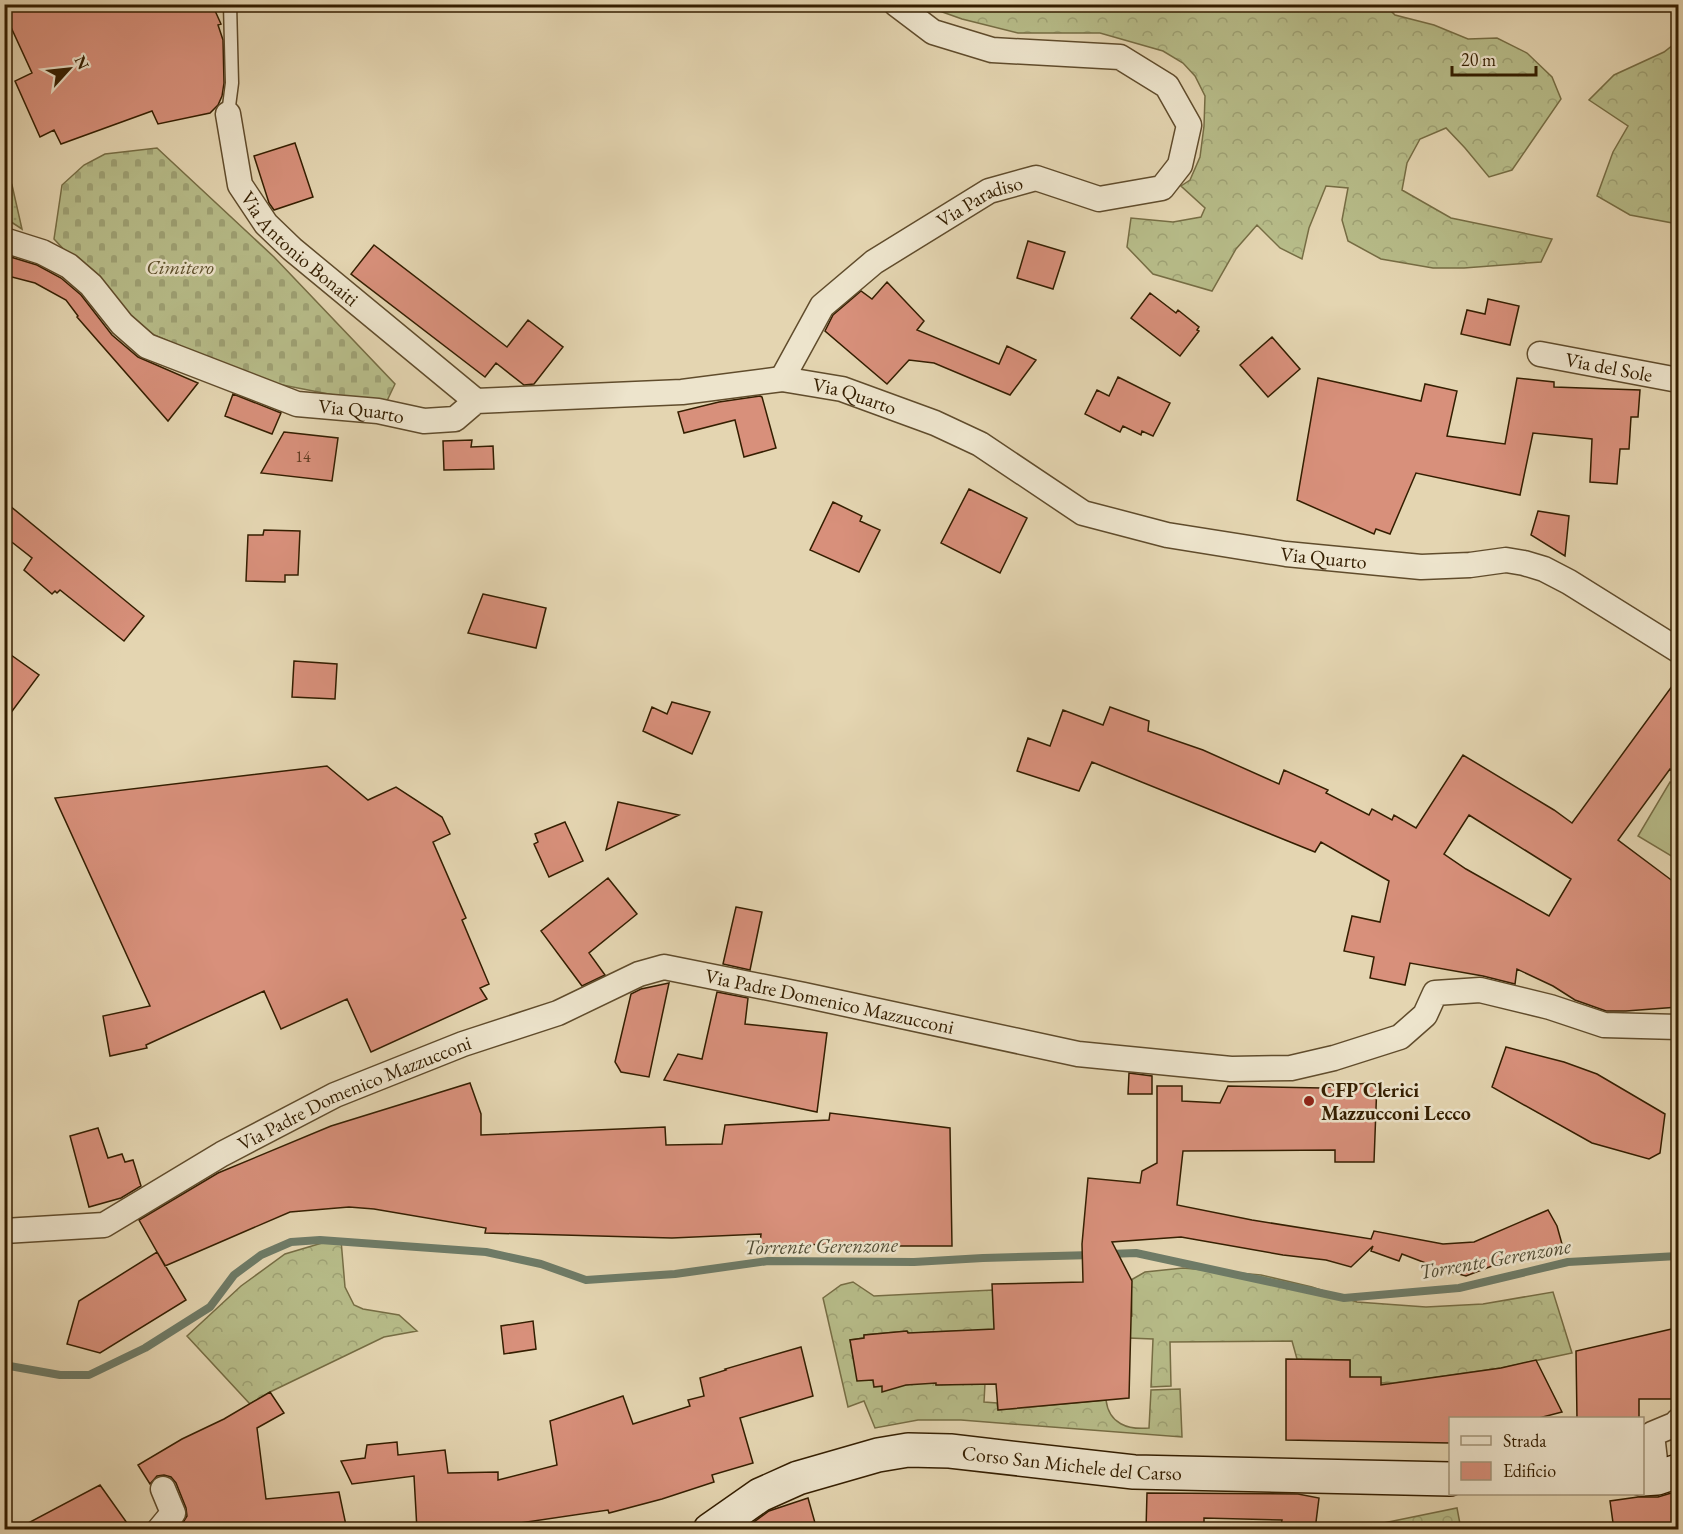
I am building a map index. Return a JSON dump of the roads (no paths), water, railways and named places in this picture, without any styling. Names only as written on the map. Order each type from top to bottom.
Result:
[{"type":"main road","name":"Corso San Michele del Carso","points":[[710,1530],[760,1495],[798,1478],[878,1455],[908,1450],[950,1451],[1134,1472],[1449,1479]]},
{"type":"street","name":"Via Paradiso","points":[[782,379],[822,306],[874,262],[989,191],[1036,178],[1099,199],[1162,188],[1180,165],[1189,125],[1184,115],[1167,86],[1120,57],[992,50],[933,32],[897,4]]},
{"type":"street","name":"Via Antonio Bonaiti","points":[[228,114],[240,185],[266,224],[301,257],[476,401]]},
{"type":"street","name":"Via Quarto","points":[[4,240],[32,249],[69,266],[91,285],[122,324],[147,346],[297,404],[378,411],[424,421],[455,419],[476,401],[682,392],[782,379],[842,389],[935,423],[980,444],[1083,513],[1167,536],[1286,554],[1421,567],[1470,565],[1506,560],[1524,563],[1544,569],[1569,582],[1678,650]]},
{"type":"street","name":"Via del Sole","points":[[1540,354],[1678,380]]},
{"type":"street","name":"Via Padre Domenico Mazzucconi","points":[[4,1231],[104,1225],[222,1154],[335,1095],[463,1044],[558,1013],[639,974],[664,967],[1078,1054],[1231,1069],[1291,1068],[1335,1058],[1400,1037],[1425,1015],[1435,993],[1480,990],[1550,1007],[1604,1025],[1678,1027]]},
{"type":"street","points":[[1659,1476],[1652,1434],[1678,1421]]},
{"type":"street","points":[[159,1530],[172,1513],[163,1489]]},
{"type":"lane","name":"Via Antonio Bonaiti","points":[[228,114],[232,83],[230,4]]},
{"type":"waterway","name":"Torrente Gerenzone","points":[[4,1365],[60,1375],[89,1375],[145,1348],[210,1307],[234,1275],[261,1255],[291,1242],[320,1240],[486,1252],[541,1264],[586,1280],[675,1274],[768,1261],[914,1262],[1093,1255]]},
{"type":"waterway","name":"Torrente Gerenzone","points":[[1109,1254],[1136,1253],[1344,1298],[1459,1288],[1568,1262],[1678,1256]]},
{"type":"place","name":"CFP Clerici Mazzucconi Lecco","points":[[1309,1101]]},
{"type":"park label","name":"Cimitero","points":[[180,267]]}]
